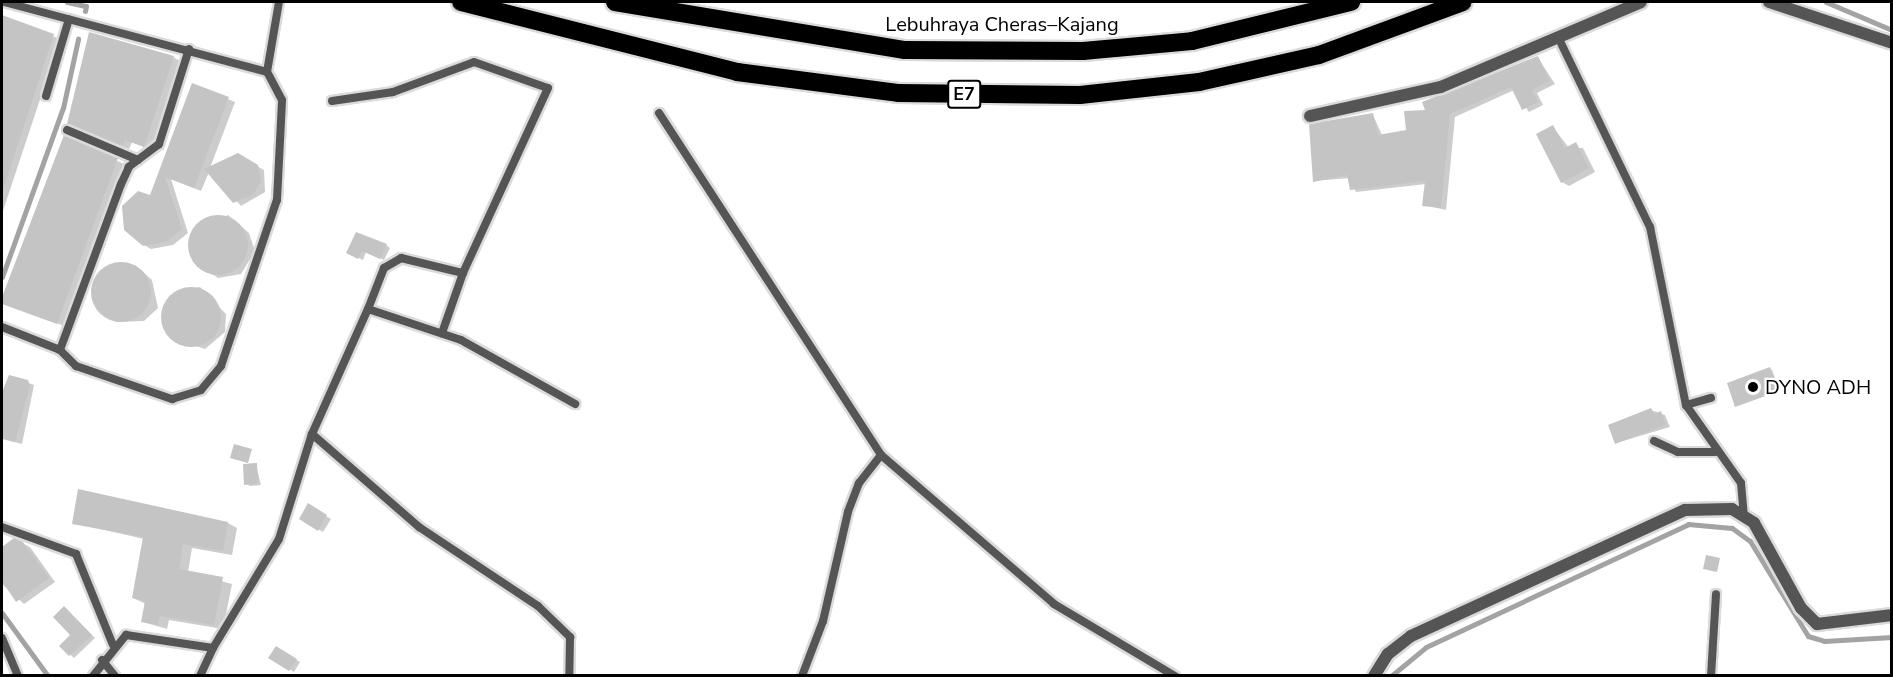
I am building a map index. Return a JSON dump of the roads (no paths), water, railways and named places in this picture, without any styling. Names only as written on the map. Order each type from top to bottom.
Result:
[{"type":"highway","name":"E7","points":[[461,2],[737,72],[898,93],[1080,96],[1199,82],[1319,56],[1463,2]]},
{"type":"highway","name":"Lebuhraya Cheras–Kajang","points":[[615,2],[905,50],[1071,51],[1192,41],[1351,2]]},
{"type":"street","points":[[1310,116],[1441,87],[1560,41],[1641,2]]},
{"type":"street","points":[[1769,2],[1892,43]]},
{"type":"street","points":[[1374,675],[1388,654],[1412,636],[1669,514],[1716,508],[1744,515],[1763,534],[1810,621],[1835,626],[1892,615]]},
{"type":"lane","points":[[4,2],[189,49],[267,72]]},
{"type":"lane","points":[[2,327],[60,350],[76,366],[148,395],[185,398],[212,380],[277,200],[282,100],[267,72],[279,2]]},
{"type":"lane","points":[[46,96],[69,19]]},
{"type":"lane","points":[[1560,41],[1650,227],[1686,405],[1715,452],[1741,483],[1744,515]]},
{"type":"lane","points":[[60,350],[121,184],[138,160],[159,144],[189,49]]},
{"type":"lane","points":[[332,101],[393,93],[474,62],[548,88],[463,273],[442,333]]},
{"type":"lane","points":[[659,113],[881,455],[1054,604],[1175,675]]},
{"type":"lane","points":[[67,130],[138,160]]},
{"type":"lane","points":[[200,675],[213,648],[279,539],[312,434],[384,268],[401,258],[463,273]]},
{"type":"lane","points":[[368,309],[442,333],[575,404]]},
{"type":"lane","points":[[1686,405],[1711,398]]},
{"type":"lane","points":[[312,434],[419,527],[538,606],[570,637],[569,675]]},
{"type":"lane","points":[[1654,441],[1678,452],[1715,452]]},
{"type":"lane","points":[[802,675],[823,621],[848,512],[859,483],[881,455]]},
{"type":"lane","points":[[2,527],[76,554],[113,645]]},
{"type":"lane","points":[[1712,675],[1716,594]]},
{"type":"lane","points":[[93,675],[113,645],[126,635],[213,648]]},
{"type":"lane","points":[[2,638],[18,675]]},
{"type":"lane","points":[[102,660],[115,675]]},
{"type":"waterway","points":[[67,2],[86,6],[85,11]]},
{"type":"waterway","points":[[1826,2],[1892,30]]},
{"type":"waterway","points":[[2,277],[63,108],[78,39]]},
{"type":"waterway","points":[[1391,676],[1426,647],[1688,524],[1732,528],[1750,541],[1808,636],[1824,641],[1892,637]]},
{"type":"waterway","points":[[2,613],[48,676]]},
{"type":"place","name":"DYNO ADH","points":[[1753,387]]}]
